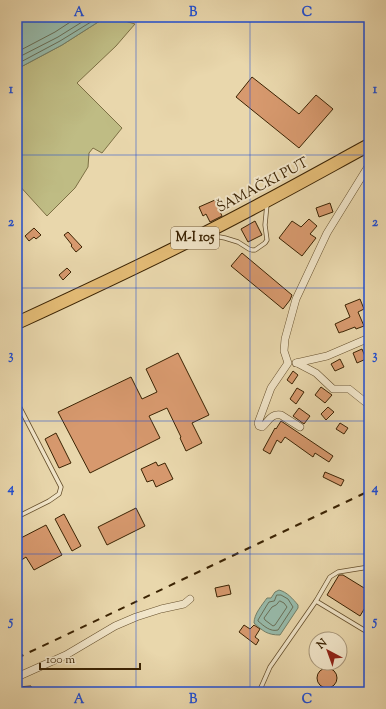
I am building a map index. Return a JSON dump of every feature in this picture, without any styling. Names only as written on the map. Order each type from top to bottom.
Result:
[{"type":"main road","name":"ŠAMAČKI PUT","points":[[17,323],[204,234],[369,145]]},
{"type":"street","points":[[288,363],[284,351],[285,340],[296,299],[327,233],[369,164]]},
{"type":"street","points":[[288,363],[297,363],[327,356],[369,338]]},
{"type":"street","points":[[288,363],[271,388],[258,423],[259,426],[262,427],[270,418],[278,414],[300,427]]},
{"type":"street","points":[[297,363],[316,374],[334,389],[350,390],[369,405]]},
{"type":"street","points":[[17,677],[66,655],[122,623],[161,609],[184,604],[190,599]]},
{"type":"lane","points":[[204,234],[226,238],[238,242],[249,249],[255,250],[267,240],[265,225],[267,201]]},
{"type":"lane","points":[[17,402],[61,487],[59,494],[49,501],[17,517]]},
{"type":"lane","points":[[259,692],[270,667],[316,601],[330,577],[338,572],[369,567]]},
{"type":"lane","points":[[316,601],[369,633]]},
{"type":"shaded area","points":[[106,17],[122,17],[125,21],[135,24],[116,46],[77,83],[122,128],[102,153],[93,148],[89,153],[88,167],[75,188],[47,216],[17,183],[17,69],[62,45]]},
{"type":"water","points":[[17,17],[106,17],[62,45],[17,69]]},
{"type":"water","points":[[279,590],[287,594],[298,605],[298,608],[280,635],[266,632],[254,623],[257,613],[267,598],[271,598],[275,592]]},
{"type":"building","points":[[252,77],[299,114],[316,95],[333,109],[299,148],[236,97]]},
{"type":"building","points":[[215,200],[222,216],[210,222],[206,214],[203,216],[199,207]]},
{"type":"building","points":[[330,203],[333,212],[319,217],[316,208]]},
{"type":"building","points":[[309,219],[317,226],[310,234],[316,238],[302,256],[279,238],[292,221],[301,227]]},
{"type":"building","points":[[255,221],[262,235],[248,242],[241,229]]},
{"type":"building","points":[[34,228],[41,235],[36,239],[34,237],[29,241],[25,236]]},
{"type":"building","points":[[68,232],[82,247],[76,252],[64,235]]},
{"type":"building","points":[[242,253],[292,295],[283,309],[231,266]]},
{"type":"building","points":[[67,268],[71,272],[63,280],[59,275]]},
{"type":"building","points":[[360,299],[364,309],[358,312],[364,326],[356,329],[355,327],[339,333],[335,324],[350,317],[345,305]]},
{"type":"building","points":[[362,349],[366,359],[357,363],[353,353]]},
{"type":"building","points":[[178,353],[209,415],[192,423],[202,443],[186,451],[167,408],[149,416],[160,438],[90,473],[58,412],[131,377],[142,399],[157,392],[146,369]]},
{"type":"building","points":[[340,359],[344,367],[335,371],[331,364]]},
{"type":"building","points":[[293,371],[298,375],[292,384],[287,380]]},
{"type":"building","points":[[321,387],[332,395],[325,403],[315,395]]},
{"type":"building","points":[[297,388],[304,392],[296,404],[290,399]]},
{"type":"building","points":[[328,407],[334,412],[326,420],[321,414]]},
{"type":"building","points":[[299,408],[310,416],[304,424],[293,416]]},
{"type":"building","points":[[281,421],[333,456],[329,462],[315,453],[313,457],[285,437],[281,443],[277,440],[270,454],[263,450],[275,428],[276,429]]},
{"type":"building","points":[[340,423],[348,428],[344,434],[336,429]]},
{"type":"building","points":[[56,433],[71,463],[59,468],[45,439]]},
{"type":"building","points":[[156,462],[158,466],[165,463],[173,479],[156,487],[153,480],[147,482],[141,469]]},
{"type":"building","points":[[325,472],[344,480],[341,486],[323,477]]},
{"type":"building","points":[[136,508],[145,526],[107,545],[98,527]]},
{"type":"building","points":[[64,514],[81,546],[72,551],[55,519]]},
{"type":"building","points":[[46,525],[62,555],[34,570],[26,557],[20,561],[17,555],[17,540]]},
{"type":"building","points":[[339,575],[343,575],[369,591],[369,601],[360,616],[327,595]]},
{"type":"building","points":[[229,585],[231,594],[217,597],[215,588]]},
{"type":"building","points":[[244,625],[250,629],[254,625],[260,629],[255,637],[259,640],[256,645],[239,632]]},
{"type":"building","points":[[320,671],[334,671],[336,674],[336,682],[331,687],[323,687],[318,682],[317,678]]},
{"type":"building","points":[[31,686],[32,692],[17,692],[17,687]]},
{"type":"railway","points":[[17,658],[369,491]]}]
